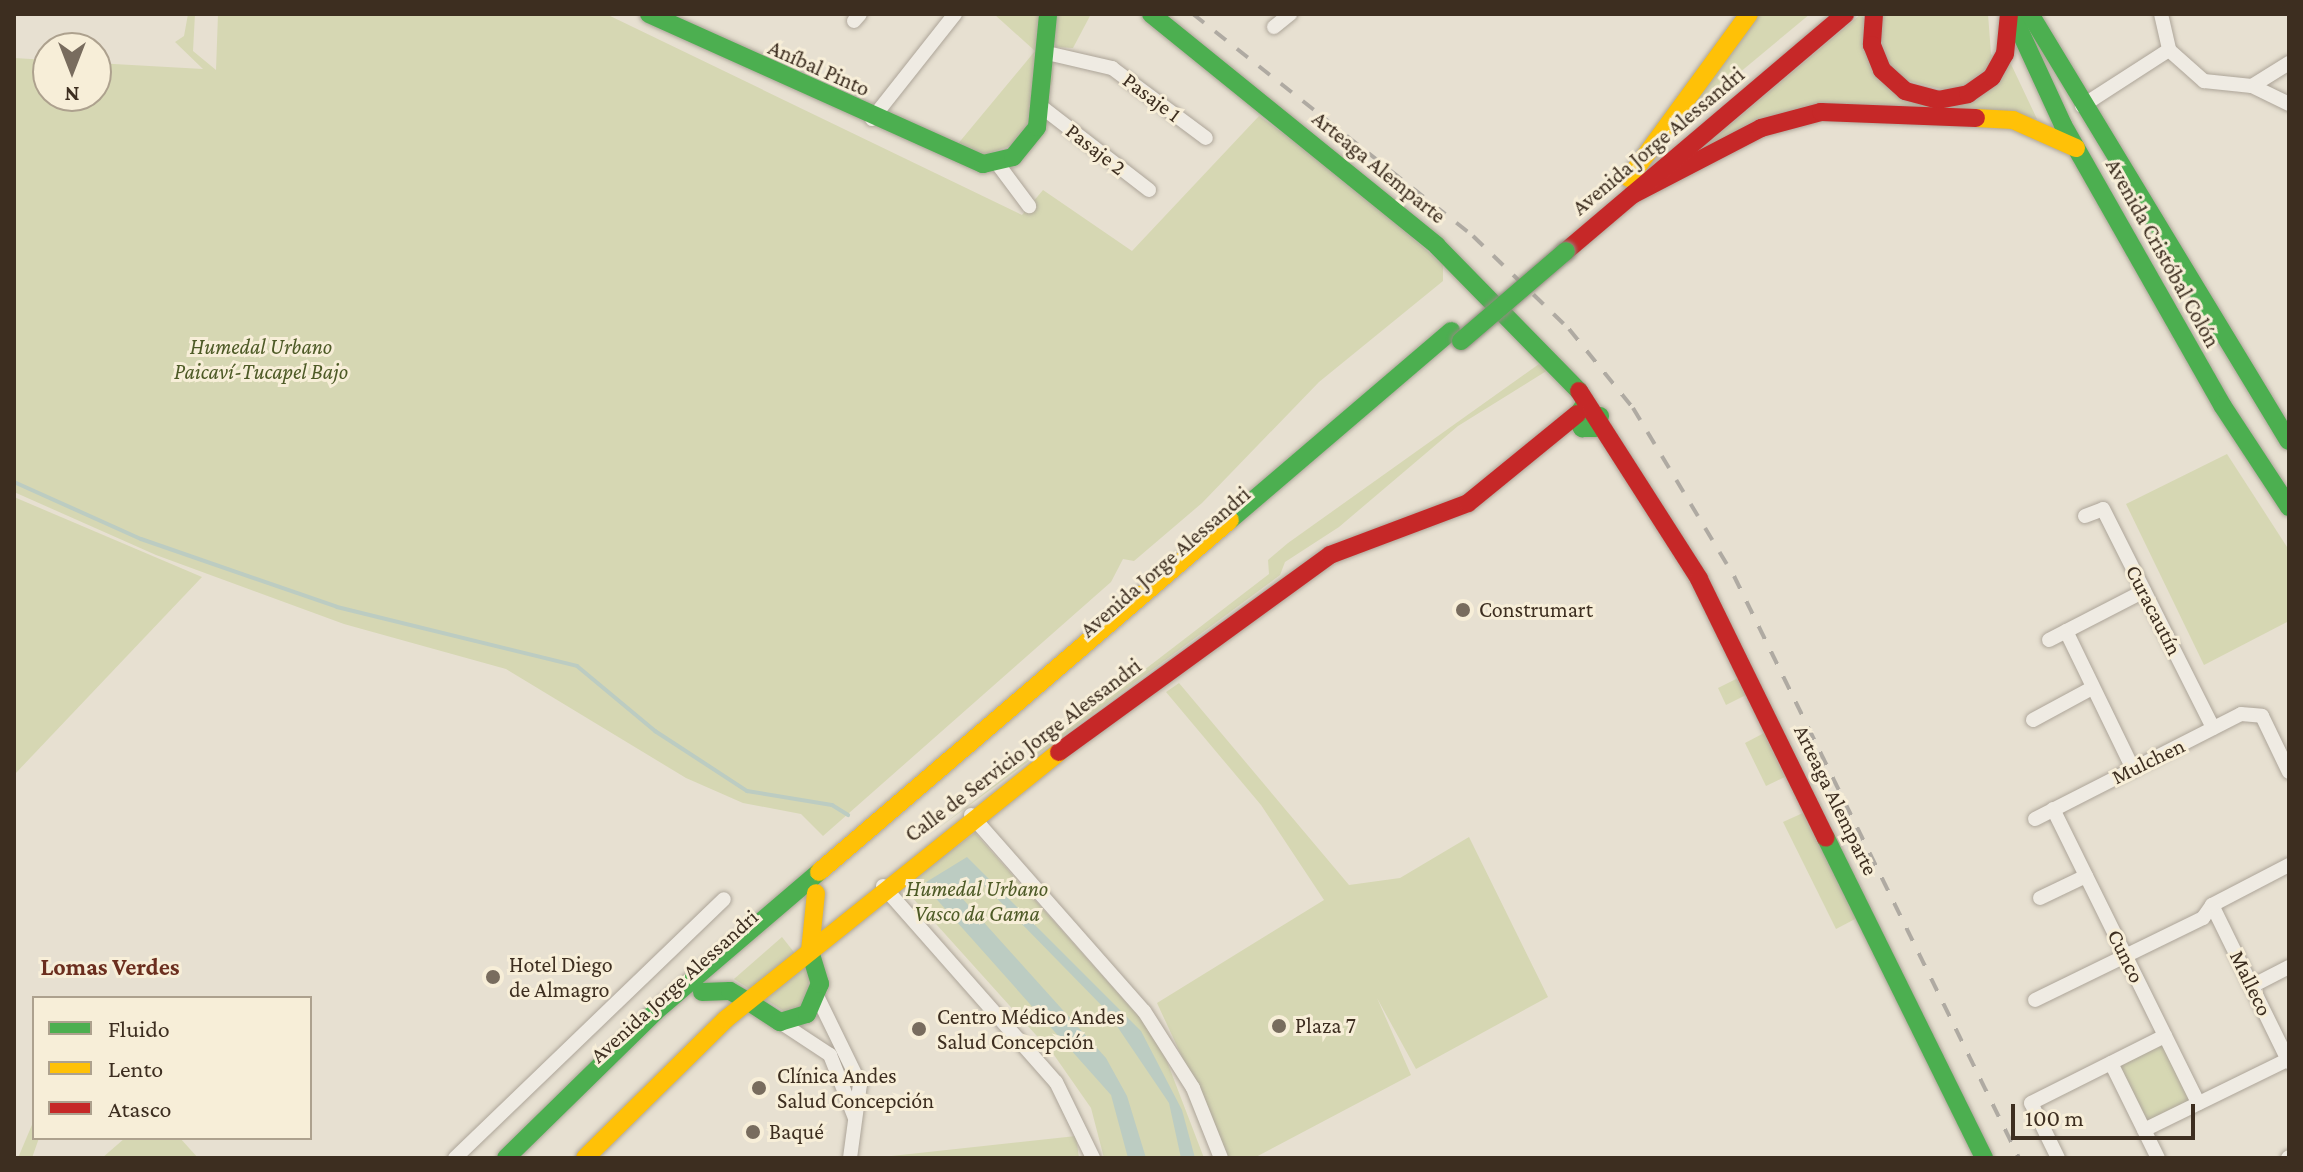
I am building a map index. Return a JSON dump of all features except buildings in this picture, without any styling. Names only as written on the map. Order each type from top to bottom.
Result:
[{"type":"main road","name":"Aníbal Pinto","points":[[649,14],[970,163],[997,163]]},
{"type":"main road","points":[[1041,14],[1048,34]]},
{"type":"main road","points":[[997,163],[1023,148],[1043,108],[1048,14]]},
{"type":"main road","name":"Arteaga Alemparte","points":[[1151,14],[1437,246],[1564,373],[1587,418],[1634,468],[1732,643],[1984,1158]]},
{"type":"main road","points":[[1631,186],[1749,14]]},
{"type":"main road","name":"Avenida Jorge Alessandri","points":[[526,1158],[702,992],[1631,186],[1823,14]]},
{"type":"main road","name":"Avenida Jorge Alessandri","points":[[1631,186],[1845,14]]},
{"type":"main road","points":[[1874,14],[1872,45],[1882,70],[1905,91],[1938,100],[1968,94],[1992,77],[2008,43],[2011,14]]},
{"type":"main road","name":"Avenida Cristóbal Colón","points":[[2011,14],[2076,148],[2289,507]]},
{"type":"main road","name":"Avenida Cristóbal Colón","points":[[2030,14],[2082,106],[2286,430]]},
{"type":"main road","points":[[1631,186],[1761,128],[1821,112],[2013,120],[2076,148]]},
{"type":"main road","name":"Avenida Jorge Alessandri","points":[[506,1158],[727,950],[1456,336]]},
{"type":"main road","name":"Calle de Servicio Jorge Alessandri","points":[[585,1158],[726,1019],[755,1007],[826,936],[971,815],[1342,547],[1452,510],[1587,418]]},
{"type":"main road","points":[[816,893],[810,951],[817,971]]},
{"type":"main road","points":[[702,992],[730,991],[780,1022],[801,1018],[818,998],[817,971],[826,936]]},
{"type":"street","points":[[872,119],[951,19],[934,14]]},
{"type":"street","points":[[1274,27],[1290,14]]},
{"type":"street","points":[[2161,14],[2169,50],[2204,81],[2252,86],[2289,104]]},
{"type":"street","points":[[2082,106],[2169,50]]},
{"type":"street","name":"Pasaje 1","points":[[1047,53],[1112,68],[1206,138]]},
{"type":"street","points":[[2252,86],[2289,63]]},
{"type":"street","name":"Pasaje 2","points":[[1043,108],[1149,190]]},
{"type":"street","points":[[997,163],[1029,206]]},
{"type":"street","name":"Curacautín","points":[[2085,516],[2103,509],[2213,728]]},
{"type":"street","points":[[2049,640],[2144,591]]},
{"type":"street","points":[[2066,631],[2133,769]]},
{"type":"street","points":[[2033,720],[2092,688]]},
{"type":"street","name":"Mulchen","points":[[2035,819],[2241,714],[2262,716],[2289,772]]},
{"type":"street","name":"Cunco","points":[[2053,809],[2198,1103]]},
{"type":"street","points":[[971,815],[1144,1011],[1193,1088],[1221,1158]]},
{"type":"street","points":[[2035,1000],[2203,918],[2212,905],[2289,865]]},
{"type":"street","points":[[2040,898],[2086,876]]},
{"type":"street","points":[[883,886],[1056,1082],[1093,1158]]},
{"type":"street","points":[[455,1158],[724,899]]},
{"type":"street","name":"Malleco","points":[[2212,905],[2289,1060]]},
{"type":"street","points":[[2252,986],[2289,967]]},
{"type":"street","points":[[818,998],[858,1076],[856,1127],[850,1158]]},
{"type":"street","points":[[780,1022],[813,1039],[836,1064],[856,1127]]},
{"type":"street","points":[[2058,1158],[2031,1103],[2165,1036]]},
{"type":"street","points":[[2144,1130],[2289,1060]]},
{"type":"street","points":[[2111,1063],[2158,1158]]},
{"type":"green space","name":"Humedal Urbano Paicaví-Tucapel Bajo","points":[[188,14],[195,14],[193,51],[216,70],[218,14],[606,14],[1022,215],[1043,190],[1132,251],[1259,116],[1345,178],[1443,265],[1443,281],[1319,382],[1202,503],[1134,561],[1123,559],[1111,582],[823,836],[801,814],[743,803],[686,778],[506,669],[344,624],[156,555],[14,492],[14,58],[32,59],[32,112],[112,112],[112,64],[203,69],[175,42],[184,36]]},
{"type":"green space","points":[[994,14],[1037,14],[1054,52],[1053,79],[1043,117],[1024,141],[973,159],[952,151],[1035,51]]},
{"type":"green space","points":[[1055,14],[1091,14],[1073,48],[1055,47]]},
{"type":"green space","points":[[1758,14],[1810,14],[1680,122]]},
{"type":"green space","points":[[1861,14],[1918,103],[2010,62],[2037,119],[1849,105],[1701,149]]},
{"type":"green space","points":[[1879,14],[1988,14],[1991,54],[1998,61],[1954,92],[1896,78],[1877,31]]},
{"type":"green space","name":"Humedal Urbano Vasco da Gama","points":[[1539,364],[1548,370],[1458,426],[1339,527],[1285,562],[1280,575],[932,833],[1269,574],[1268,560],[1288,543]]},
{"type":"green space","points":[[2227,454],[2289,550],[2289,621],[2204,665],[2126,504]]},
{"type":"green space","points":[[14,497],[202,577],[14,775]]},
{"type":"green space","points":[[1738,678],[1746,695],[1726,705],[1718,688]]},
{"type":"green space","points":[[1179,683],[1349,885],[1400,878],[1469,837],[1548,997],[1416,1069],[1377,998],[1411,1075],[1254,1158],[1229,1158],[1157,1003],[1324,900],[1261,805],[1166,692]]},
{"type":"green space","points":[[1764,733],[1785,777],[1766,786],[1745,743]]},
{"type":"green space","points":[[1805,812],[1857,918],[1836,929],[1783,822]]},
{"type":"green space","name":"Humedal Urbano Vasco da Gama","points":[[975,833],[1158,1038],[1204,1158],[1104,1158],[1091,1108],[1054,1055],[909,894],[906,883]]},
{"type":"green space","points":[[782,937],[816,980],[808,1007],[790,1015],[734,979]]},
{"type":"green space","points":[[2166,1042],[2195,1100],[2147,1123],[2120,1065]]},
{"type":"green space","points":[[32,1125],[32,1140],[38,1140],[32,1158],[18,1158]]},
{"type":"green space","points":[[1076,1136],[1079,1158],[873,1158]]},
{"type":"green space","points":[[123,1140],[182,1140],[198,1158],[102,1158]]},
{"type":"shaded area","points":[[967,857],[1141,1031],[1182,1110],[1195,1158],[1181,1158],[1169,1103],[1106,1010],[978,879],[961,897],[1106,1058],[1127,1096],[1146,1158],[1128,1158],[1111,1095],[923,884]]},
{"type":"waterway","points":[[14,482],[141,539],[337,607],[577,666],[655,731],[747,791],[832,805],[848,815]]},
{"type":"railway","points":[[1193,14],[1473,236],[1569,329],[1633,408],[1734,576],[2019,1158]]},
{"type":"traffic: fast","points":[[649,14],[983,164],[1013,157],[1037,127],[1048,14]]},
{"type":"traffic: fast","points":[[1151,14],[1437,246],[1579,391]]},
{"type":"traffic: fast","points":[[2012,14],[2063,125],[2222,405],[2289,507]]},
{"type":"traffic: fast","points":[[2030,14],[2289,441]]},
{"type":"traffic: fast","points":[[1461,341],[1566,251]]},
{"type":"traffic: fast","points":[[1230,520],[1451,331]]},
{"type":"traffic: fast","points":[[1583,407],[1576,417],[1582,428],[1595,428],[1600,416]]},
{"type":"traffic: fast","points":[[1826,838],[1984,1158]]},
{"type":"traffic: fast","points":[[506,1158],[655,1012],[819,872]]},
{"type":"traffic: fast","points":[[749,1002],[780,1022],[807,1014],[820,984],[810,951]]},
{"type":"traffic: fast","points":[[702,992],[730,991],[749,1002]]},
{"type":"traffic: slow","points":[[1629,178],[1749,14]]},
{"type":"traffic: slow","points":[[1976,118],[2013,120],[2076,148]]},
{"type":"traffic: slow","points":[[819,872],[1230,520]]},
{"type":"traffic: slow","points":[[585,1158],[726,1019],[1059,752]]},
{"type":"traffic: slow","points":[[810,951],[816,893]]},
{"type":"traffic: jam","points":[[1566,251],[1845,14]]},
{"type":"traffic: jam","points":[[1874,14],[1872,45],[1882,70],[1905,91],[1938,100],[1968,94],[1992,77],[2005,54],[2009,14]]},
{"type":"traffic: jam","points":[[1632,195],[1761,128],[1821,112],[1976,118]]},
{"type":"traffic: jam","points":[[1579,391],[1699,579],[1826,838]]},
{"type":"traffic: jam","points":[[1059,752],[1330,555],[1468,503],[1577,414]]},
{"type":"place","name":"Construmart","points":[[1463,610]]},
{"type":"place","name":"Hotel Diego de Almagro","points":[[493,977]]},
{"type":"place","name":"Plaza 7","points":[[1279,1026]]},
{"type":"place","name":"Centro Médico Andes Salud Concepción","points":[[919,1029]]},
{"type":"place","name":"Clínica Andes Salud Concepción","points":[[759,1088]]},
{"type":"place","name":"Baqué","points":[[753,1132]]},
{"type":"district","name":"Lomas Verdes","points":[[110,967]]}]
